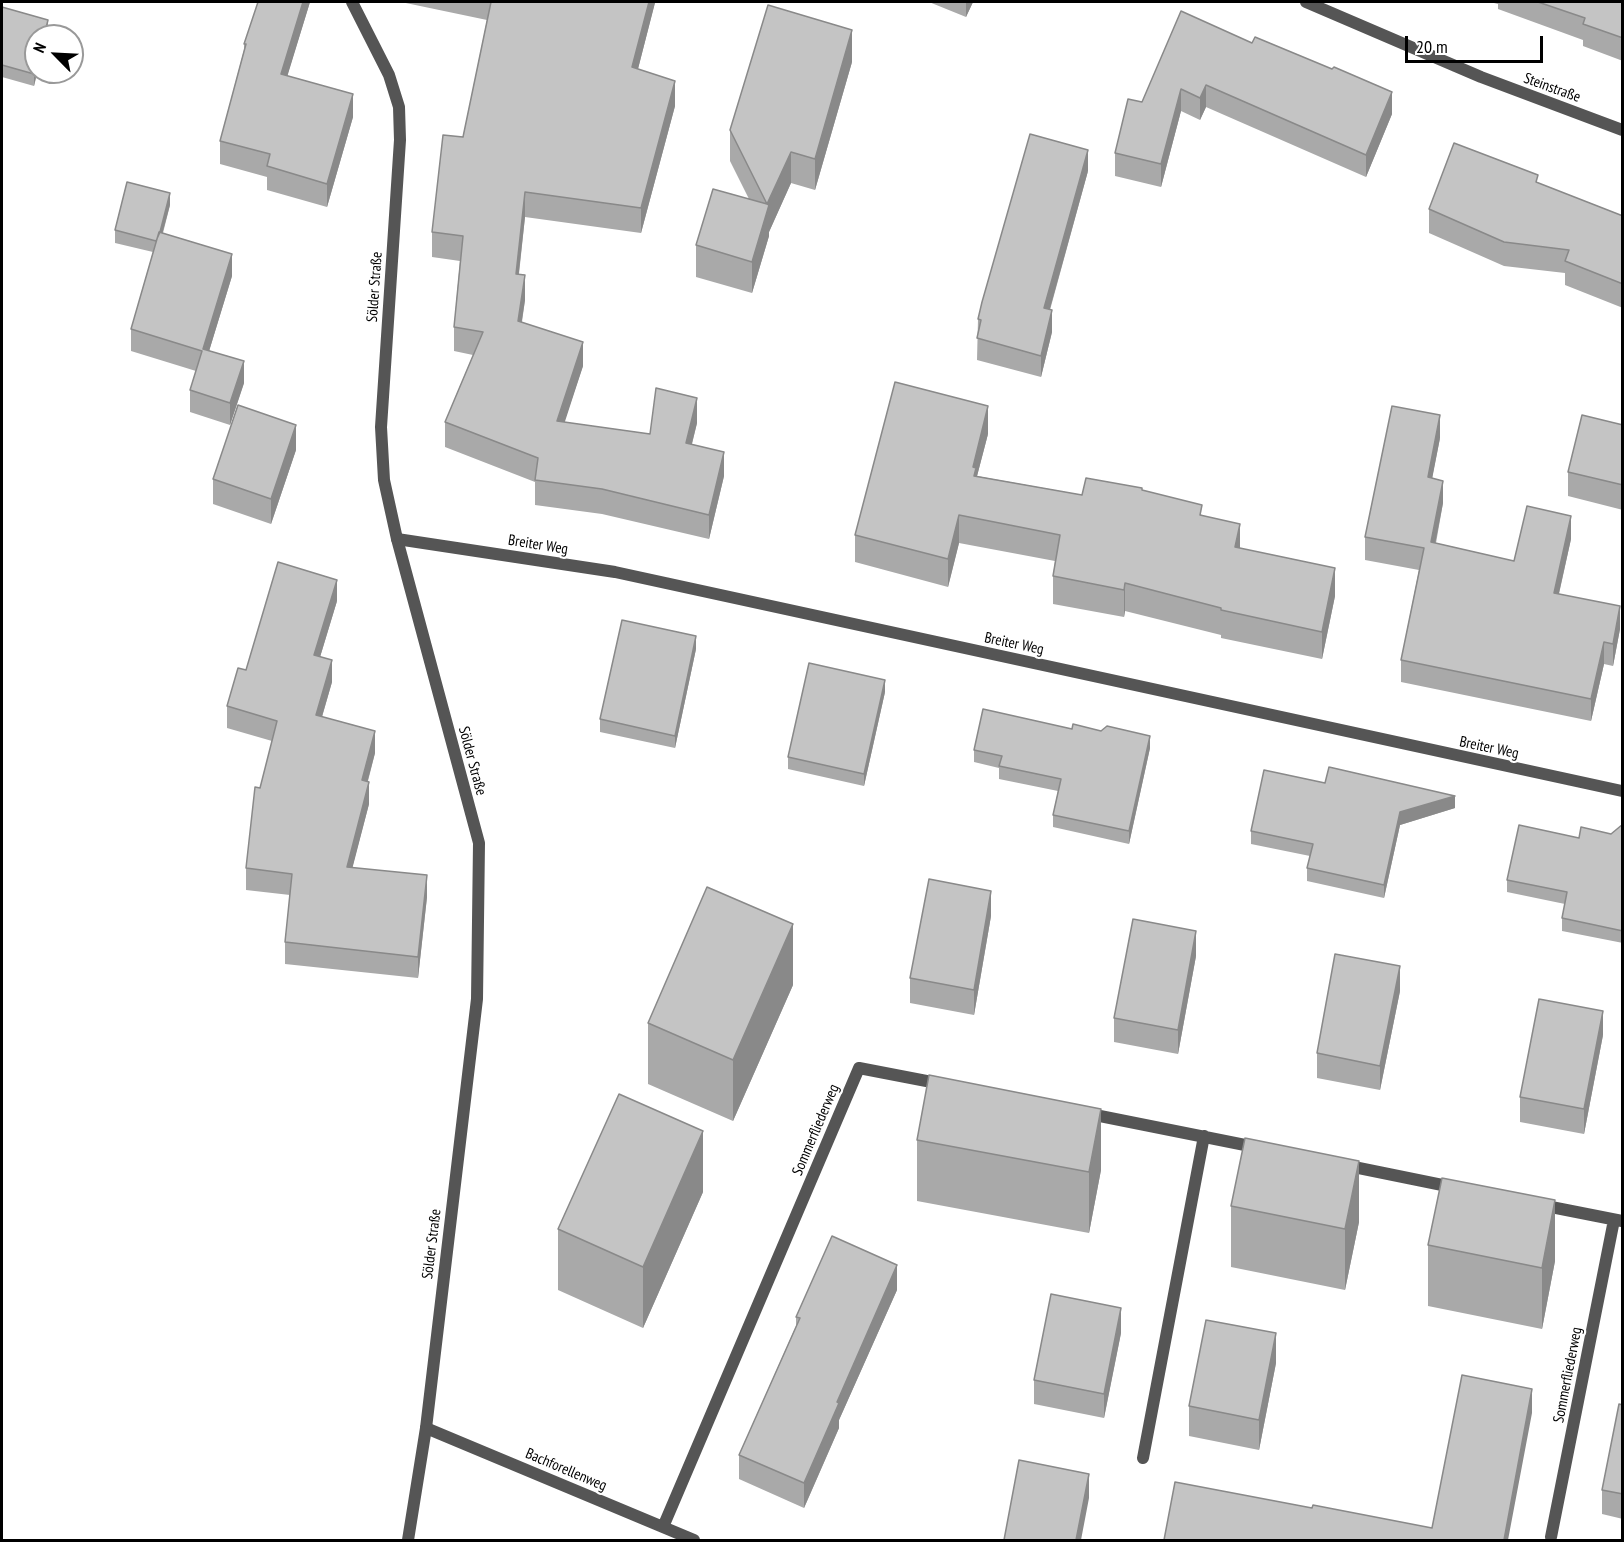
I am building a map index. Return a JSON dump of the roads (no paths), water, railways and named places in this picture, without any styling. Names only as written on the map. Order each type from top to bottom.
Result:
[{"type":"street","name":"Sölder Straße","points":[[352,2],[389,75],[399,107],[400,140],[381,427],[384,480],[397,539],[479,843],[477,999],[426,1428],[408,1540]]},
{"type":"street","name":"Steinstraße","points":[[1306,2],[1481,77],[1623,130]]},
{"type":"street","name":"Breiter Weg","points":[[397,539],[615,572],[1623,791]]},
{"type":"street","name":"Sommerfliederweg","points":[[663,1527],[859,1068],[951,1086]]},
{"type":"street","points":[[1078,1111],[1275,1151]]},
{"type":"street","points":[[1143,1458],[1204,1136]]},
{"type":"street","points":[[1333,1162],[1474,1191]]},
{"type":"street","name":"Sommerfliederweg","points":[[1532,1203],[1618,1220],[1551,1537]]},
{"type":"street","name":"Bachforellenweg","points":[[426,1428],[694,1540]]}]
